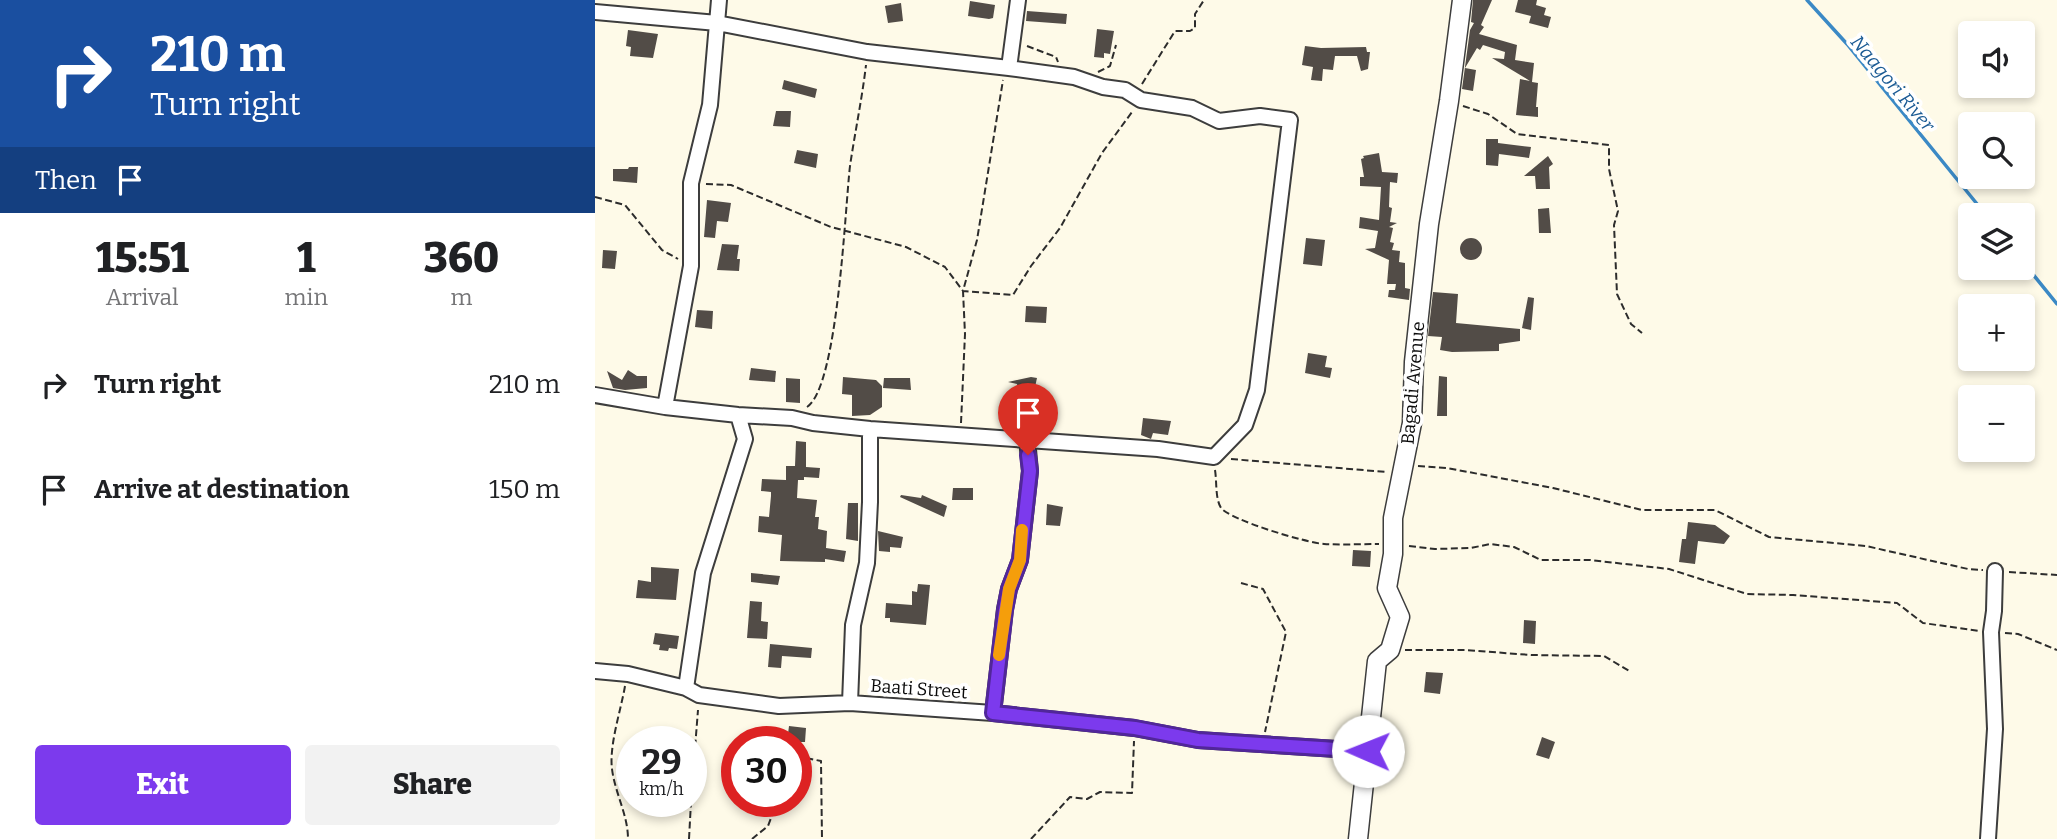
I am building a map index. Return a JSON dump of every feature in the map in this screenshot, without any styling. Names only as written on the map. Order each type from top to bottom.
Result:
[{"type":"street","points":[[665,407],[691,266],[691,183],[711,105],[719,0]]},
{"type":"street","points":[[1007,68],[1018,0]]},
{"type":"street","name":"Bagadi Avenue","points":[[1358,839],[1377,661],[1390,650],[1400,617],[1387,588],[1393,543],[1393,518],[1412,423],[1414,362],[1429,223],[1462,0]]},
{"type":"street","points":[[595,12],[717,23],[867,52],[1075,77],[1082,81],[1125,90],[1141,100],[1192,108],[1219,121],[1259,116],[1290,120],[1257,390],[1245,425],[1214,457],[1159,449],[870,429],[792,418],[665,407],[595,395]]},
{"type":"street","points":[[693,691],[703,573],[745,439],[738,415]]},
{"type":"street","points":[[850,703],[853,625],[867,563],[870,429]]},
{"type":"street","points":[[993,713],[1005,610],[1009,589],[1020,560],[1030,471],[1027,439]]},
{"type":"street","points":[[1988,839],[1995,729],[1991,632],[1995,571]]},
{"type":"street","name":"Baati Street","points":[[595,671],[628,674],[693,691],[779,706],[850,703],[993,713],[1135,728],[1198,740],[1368,751]]},
{"type":"path","points":[[1125,90],[1143,83],[1175,31],[1190,31],[1195,28],[1195,14],[1204,0]]},
{"type":"path","points":[[1013,41],[1056,57],[1060,66],[1057,76]]},
{"type":"path","points":[[1082,81],[1110,66],[1116,45]]},
{"type":"path","points":[[792,418],[814,404],[826,372],[867,52]]},
{"type":"path","points":[[961,435],[965,334],[963,291],[977,240],[1007,68]]},
{"type":"path","points":[[691,183],[731,185],[831,227],[906,247],[945,267],[963,291],[1013,295],[1060,228],[1102,153],[1141,100]]},
{"type":"path","points":[[1449,102],[1488,114],[1517,134],[1609,145],[1609,169],[1618,211],[1614,225],[1617,294],[1631,324],[1642,333]]},
{"type":"path","points":[[595,197],[625,205],[662,250],[691,266]]},
{"type":"path","points":[[2057,575],[1968,569],[1866,546],[1769,537],[1715,510],[1642,510],[1447,468],[1404,464],[1388,472],[1214,457],[1217,502],[1224,512],[1311,542],[1393,543],[1435,549],[1471,548],[1490,544],[1514,547],[1541,560],[1590,560],[1669,569],[1747,594],[1897,603],[1923,623],[2018,634],[2057,650]]},
{"type":"path","points":[[1241,583],[1263,589],[1286,632],[1263,744]]},
{"type":"path","points":[[1390,650],[1465,650],[1531,655],[1604,656],[1631,672]]},
{"type":"path","points":[[628,674],[611,765],[616,793],[628,825],[628,839]]},
{"type":"path","points":[[692,726],[693,691]]},
{"type":"path","points":[[1031,839],[1070,797],[1087,799],[1100,792],[1132,793],[1135,728]]},
{"type":"path","points":[[812,759],[821,761],[822,839]]},
{"type":"path","points":[[688,839],[690,817]]},
{"type":"path","points":[[752,839],[768,826],[771,817]]},
{"type":"building","points":[[1473,0],[1492,0],[1481,25],[1484,27],[1479,34],[1517,45],[1515,60],[1534,63],[1532,82],[1538,83],[1538,117],[1516,115],[1520,79],[1530,81],[1492,58],[1504,59],[1505,52],[1483,45],[1480,50],[1477,48],[1465,68],[1476,70],[1473,91],[1462,89],[1470,30],[1474,23],[1471,22]]},
{"type":"building","points":[[1518,0],[1537,0],[1536,5],[1546,8],[1544,15],[1551,17],[1548,28],[1529,23],[1531,16],[1515,12]]},
{"type":"building","points":[[970,1],[995,5],[993,18],[968,16]]},
{"type":"building","points":[[901,3],[903,21],[888,23],[885,6]]},
{"type":"building","points":[[1027,11],[1067,14],[1066,24],[1026,21]]},
{"type":"building","points":[[1097,29],[1114,31],[1110,54],[1104,53],[1104,58],[1094,57]]},
{"type":"building","points":[[628,30],[658,34],[653,58],[630,56],[631,47],[626,46]]},
{"type":"building","points":[[1305,46],[1366,47],[1367,52],[1370,52],[1368,69],[1361,71],[1357,56],[1335,56],[1333,70],[1323,69],[1322,81],[1311,80],[1313,67],[1302,65]]},
{"type":"building","points":[[784,80],[817,89],[815,98],[782,89]]},
{"type":"building","points":[[776,111],[791,111],[790,127],[773,126]]},
{"type":"building","points":[[1486,139],[1498,139],[1498,143],[1531,147],[1529,158],[1499,154],[1498,166],[1486,165]]},
{"type":"building","points":[[797,150],[818,154],[816,168],[794,163]]},
{"type":"building","points":[[1379,153],[1382,172],[1398,173],[1397,183],[1390,182],[1390,222],[1397,223],[1389,227],[1393,228],[1390,242],[1394,243],[1392,250],[1400,251],[1399,262],[1405,263],[1405,288],[1410,289],[1409,300],[1388,297],[1389,290],[1395,290],[1396,284],[1387,284],[1389,260],[1365,249],[1375,248],[1378,231],[1359,228],[1360,217],[1379,220],[1381,187],[1360,186],[1360,177],[1364,177],[1361,159],[1363,156]]},
{"type":"building","points":[[1548,156],[1553,164],[1549,167],[1550,189],[1536,189],[1535,176],[1524,176]]},
{"type":"building","points":[[638,167],[637,183],[613,181],[613,169]]},
{"type":"building","points":[[707,200],[731,203],[728,222],[717,221],[715,238],[704,237]]},
{"type":"building","points":[[1549,208],[1551,233],[1539,233],[1538,209]]},
{"type":"building","points":[[1306,238],[1325,240],[1322,266],[1303,264]]},
{"type":"building","points":[[1471,238],[1479,241],[1482,249],[1479,257],[1471,260],[1463,257],[1460,249],[1463,241]]},
{"type":"building","points":[[722,244],[739,245],[739,271],[717,270]]},
{"type":"building","points":[[603,250],[617,251],[615,269],[602,268]]},
{"type":"building","points":[[1433,292],[1458,294],[1456,323],[1520,329],[1520,341],[1499,344],[1499,351],[1440,350],[1442,337],[1428,336]]},
{"type":"building","points":[[1528,297],[1534,298],[1531,330],[1522,328]]},
{"type":"building","points":[[1026,306],[1047,307],[1046,323],[1025,322]]},
{"type":"building","points":[[697,310],[713,311],[712,329],[695,327]]},
{"type":"building","points":[[1308,353],[1327,356],[1325,367],[1332,368],[1330,378],[1305,373]]},
{"type":"building","points":[[751,368],[776,371],[775,382],[749,380]]},
{"type":"building","points":[[628,370],[637,376],[647,376],[647,388],[613,388],[607,371],[622,380]]},
{"type":"building","points":[[1439,376],[1447,377],[1447,416],[1437,416]]},
{"type":"building","points":[[843,377],[876,380],[882,386],[882,407],[870,415],[852,416],[852,395],[842,394]]},
{"type":"building","points":[[786,378],[800,379],[800,403],[786,402]]},
{"type":"building","points":[[884,378],[910,378],[911,390],[883,388]]},
{"type":"building","points":[[1037,378],[1035,387],[1026,386],[1023,401],[1031,415],[1020,420],[1009,419],[1014,399],[1020,400],[1017,384],[1008,382]]},
{"type":"building","points":[[1143,418],[1171,421],[1168,435],[1153,433],[1151,439],[1141,435]]},
{"type":"building","points":[[796,441],[806,442],[806,467],[820,468],[819,478],[804,477],[804,480],[798,480],[797,498],[817,500],[815,517],[819,517],[818,529],[827,531],[826,548],[846,551],[844,562],[825,559],[825,562],[780,561],[782,535],[758,532],[759,516],[769,517],[771,496],[771,492],[761,491],[762,479],[786,480],[786,466],[795,466]]},
{"type":"building","points":[[953,488],[973,488],[973,500],[952,500]]},
{"type":"building","points":[[922,495],[947,506],[944,517],[900,497],[921,498]]},
{"type":"building","points":[[848,503],[858,503],[858,541],[846,539]]},
{"type":"building","points":[[1047,504],[1063,507],[1060,526],[1046,525]]},
{"type":"building","points":[[1688,522],[1715,525],[1730,536],[1724,544],[1698,541],[1695,564],[1679,562],[1682,539],[1686,539]]},
{"type":"building","points":[[878,531],[903,537],[901,548],[890,547],[890,552],[879,551]]},
{"type":"building","points":[[1353,550],[1371,551],[1370,567],[1352,566]]},
{"type":"building","points":[[651,567],[679,569],[676,600],[636,598],[638,580],[651,582]]},
{"type":"building","points":[[751,573],[780,576],[778,585],[751,582]]},
{"type":"building","points":[[918,584],[930,585],[926,625],[890,622],[890,618],[885,618],[886,603],[912,605],[912,591],[917,592]]},
{"type":"building","points":[[750,601],[762,602],[761,621],[768,622],[767,639],[747,638]]},
{"type":"building","points":[[1524,620],[1536,621],[1535,644],[1523,643]]},
{"type":"building","points":[[655,633],[679,636],[677,649],[659,650],[660,645],[653,644]]},
{"type":"building","points":[[770,644],[812,648],[811,658],[782,656],[781,668],[768,667]]},
{"type":"building","points":[[1426,672],[1443,673],[1440,694],[1424,692]]},
{"type":"building","points":[[1542,737],[1555,742],[1549,759],[1536,755]]},
{"type":"waterway","name":"Naagori River","points":[[1807,0],[1847,44],[1976,203]]},
{"type":"waterway","name":"Naagori River","points":[[2035,277],[2057,304]]},
{"type":"slow traffic","points":[[999,655],[1009,589],[1020,560],[1022,530]]},
{"type":"route","points":[[1028,455],[1030,471],[1020,560],[1009,589],[1000,638],[993,713],[1135,728],[1198,740],[1368,751]]}]
